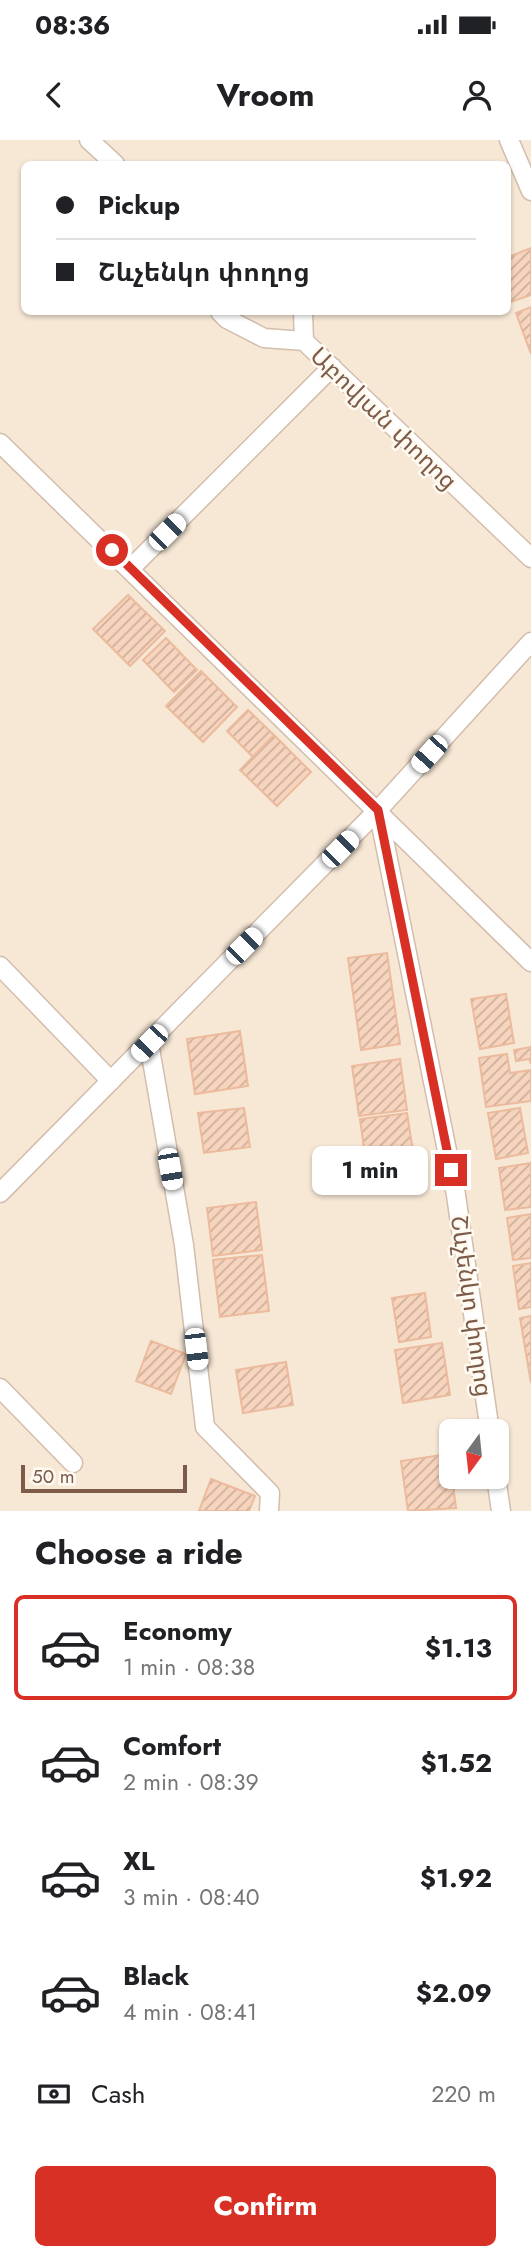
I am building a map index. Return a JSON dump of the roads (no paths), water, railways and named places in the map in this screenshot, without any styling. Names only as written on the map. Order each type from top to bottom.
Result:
[{"type":"street","points":[[89,140],[112,161]]},
{"type":"street","points":[[509,140],[531,191]]},
{"type":"street","name":"Աբովյան փողոց","points":[[223,315],[264,338],[304,341],[531,558]]},
{"type":"street","points":[[303,315],[304,341]]},
{"type":"street","points":[[131,568],[332,367]]},
{"type":"street","points":[[0,443],[131,568],[531,962]]},
{"type":"street","points":[[0,1193],[378,810],[531,642]]},
{"type":"street","name":"Շևչենկո փողոց","points":[[378,810],[456,1195],[488,1419]]},
{"type":"street","points":[[0,966],[111,1081]]},
{"type":"street","points":[[149,1043],[184,1245],[205,1427],[270,1493],[269,1511]]},
{"type":"street","points":[[0,1388],[73,1463]]},
{"type":"street","points":[[498,1489],[501,1511]]}]
